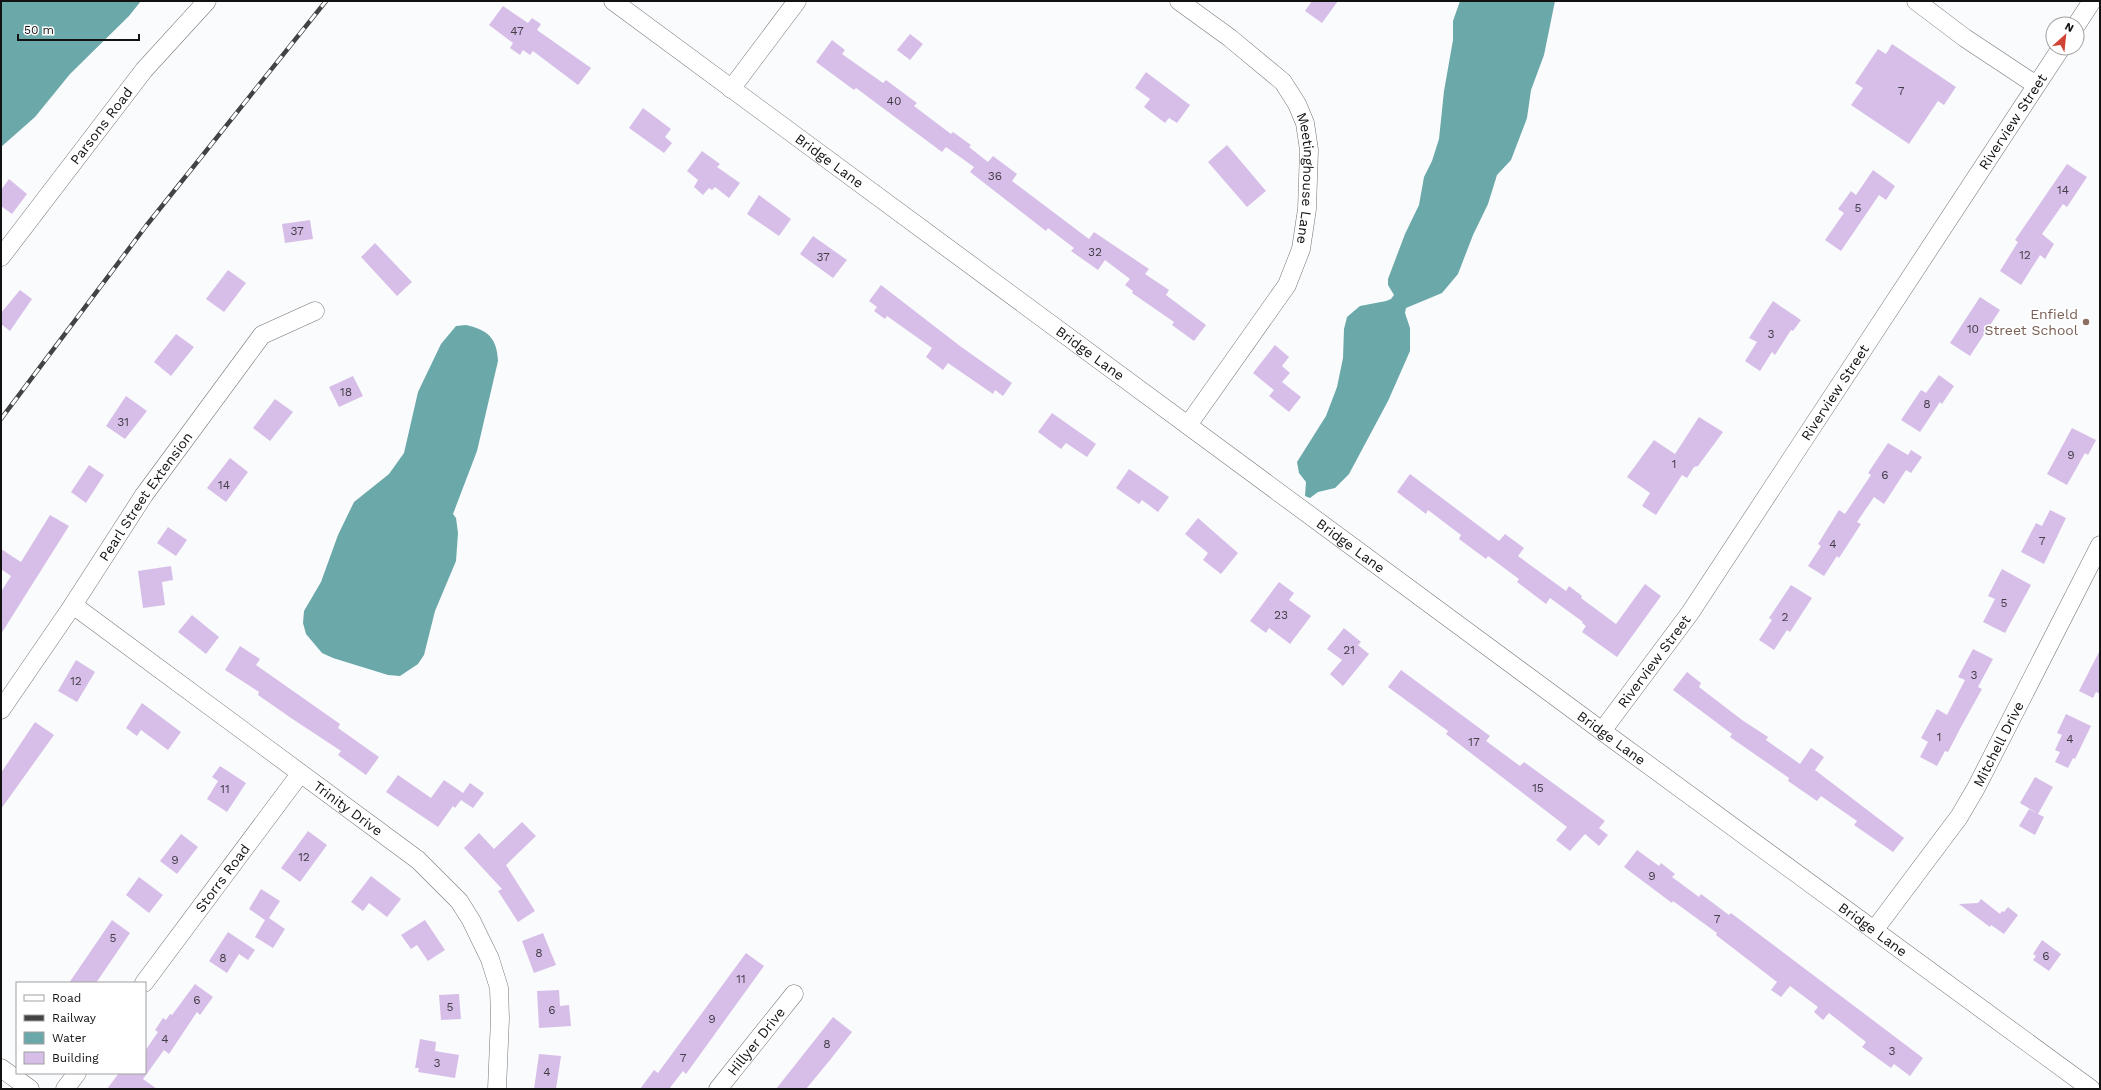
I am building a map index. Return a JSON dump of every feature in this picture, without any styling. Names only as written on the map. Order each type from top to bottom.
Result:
[{"type":"street","name":"Parsons Road","points":[[1,257],[144,70],[207,1]]},
{"type":"street","name":"Bridge Lane","points":[[613,1],[1602,731],[1875,929],[2091,1089]]},
{"type":"street","points":[[731,89],[797,1]]},
{"type":"street","name":"Meetinghouse Lane","points":[[1179,1],[1230,38],[1283,82],[1297,104],[1305,123],[1309,150],[1307,209],[1302,242],[1287,285],[1188,424]]},
{"type":"street","points":[[1916,1],[1965,38],[2036,85]]},
{"type":"street","points":[[2082,16],[2092,1]]},
{"type":"street","name":"Riverview Street","points":[[1602,731],[1698,601],[2056,56]]},
{"type":"street","name":"Pearl Street Extension","points":[[1,710],[73,605],[144,494],[262,335],[315,311]]},
{"type":"street","name":"Mitchell Drive","points":[[1875,929],[1959,817],[1976,788],[2100,545]]},
{"type":"street","name":"Trinity Drive","points":[[73,605],[418,860],[459,901],[471,920],[490,959],[499,988],[500,1018],[497,1089]]},
{"type":"street","name":"Storrs Road","points":[[145,982],[300,774]]},
{"type":"street","name":"Hillyer Drive","points":[[718,1089],[794,994]]},
{"type":"street","points":[[1,1068],[30,1089]]},
{"type":"street","points":[[65,1089],[76,1074]]},
{"type":"water","points":[[1,1],[141,1],[129,16],[70,74],[35,117],[1,147]]},
{"type":"water","points":[[1460,1],[1555,1],[1544,55],[1531,90],[1527,118],[1511,160],[1497,175],[1488,204],[1473,235],[1458,274],[1442,293],[1406,308],[1405,313],[1410,328],[1410,351],[1388,401],[1349,474],[1335,488],[1318,492],[1310,498],[1305,496],[1306,482],[1299,473],[1297,462],[1326,416],[1337,387],[1343,358],[1344,329],[1347,317],[1360,306],[1386,301],[1391,299],[1394,295],[1388,285],[1388,279],[1405,234],[1419,205],[1424,177],[1432,161],[1439,139],[1444,91],[1453,40],[1453,21]]},
{"type":"water","points":[[466,325],[474,327],[490,336],[496,346],[498,361],[477,451],[453,514],[456,518],[458,533],[456,561],[435,611],[424,655],[418,664],[400,676],[388,675],[333,658],[322,653],[306,634],[303,623],[304,611],[321,582],[338,535],[354,502],[389,474],[404,453],[418,392],[441,344],[456,326]]},
{"type":"building","points":[[1312,1],[1338,1],[1322,23],[1305,11]]},
{"type":"building","points":[[503,6],[528,23],[532,18],[541,24],[537,30],[591,68],[578,85],[533,51],[530,55],[523,50],[520,55],[510,48],[513,43],[489,25]]},
{"type":"building","points":[[910,34],[923,44],[910,60],[897,50]]},
{"type":"building","points":[[832,40],[845,50],[842,54],[883,83],[886,80],[917,103],[914,106],[951,134],[953,132],[971,145],[969,147],[988,162],[993,156],[1017,174],[1012,181],[1089,239],[1094,232],[1149,269],[1145,274],[1169,290],[1166,295],[1206,325],[1194,341],[1172,325],[1174,322],[1132,293],[1133,291],[1125,285],[1130,279],[1105,260],[1098,270],[1071,251],[1074,248],[1048,228],[1046,231],[970,172],[974,167],[946,147],[942,152],[856,88],[854,90],[816,62]]},
{"type":"building","points":[[1892,44],[1956,87],[1944,105],[1938,101],[1909,144],[1851,105],[1863,88],[1855,83],[1878,49],[1886,54]]},
{"type":"building","points":[[1146,72],[1190,105],[1177,123],[1169,118],[1165,123],[1144,107],[1150,99],[1135,88]]},
{"type":"building","points":[[643,108],[671,129],[665,137],[672,143],[664,153],[629,128]]},
{"type":"building","points":[[1227,145],[1266,191],[1247,207],[1208,162]]},
{"type":"building","points":[[702,151],[720,164],[717,167],[740,183],[729,198],[715,187],[712,190],[709,188],[703,195],[694,187],[698,180],[687,171]]},
{"type":"building","points":[[2067,164],[2087,177],[2067,207],[2063,204],[2042,234],[2054,244],[2045,259],[2040,255],[2021,285],[2000,271],[2018,242],[2015,240]]},
{"type":"building","points":[[1873,170],[1895,186],[1886,200],[1879,195],[1841,251],[1825,240],[1844,213],[1838,209],[1851,191],[1856,195]]},
{"type":"building","points":[[9,179],[27,194],[12,214],[1,206],[1,190]]},
{"type":"building","points":[[759,195],[791,219],[779,236],[747,214]]},
{"type":"building","points":[[310,220],[313,239],[285,243],[282,224]]},
{"type":"building","points":[[813,236],[847,260],[833,278],[800,254]]},
{"type":"building","points":[[375,243],[412,282],[397,296],[361,257]]},
{"type":"building","points":[[228,270],[246,283],[224,312],[206,299]]},
{"type":"building","points":[[881,285],[960,346],[1012,383],[1003,396],[995,390],[993,394],[948,363],[943,370],[926,357],[932,348],[887,316],[885,319],[874,311],[877,307],[869,301]]},
{"type":"building","points":[[20,290],[32,299],[10,331],[1,324],[1,313]]},
{"type":"building","points":[[1980,297],[2000,310],[1970,356],[1950,343]]},
{"type":"building","points":[[1773,301],[1801,320],[1793,331],[1791,330],[1775,355],[1772,352],[1760,371],[1745,361],[1757,342],[1749,338]]},
{"type":"building","points":[[176,334],[194,347],[171,376],[154,362]]},
{"type":"building","points":[[1275,345],[1289,357],[1282,366],[1290,373],[1282,382],[1301,397],[1289,412],[1269,396],[1274,390],[1253,373]]},
{"type":"building","points":[[1939,375],[1954,386],[1942,404],[1940,402],[1920,432],[1901,420],[1921,390],[1926,393]]},
{"type":"building","points":[[353,376],[363,396],[339,407],[329,387]]},
{"type":"building","points":[[126,396],[147,411],[125,439],[106,426]]},
{"type":"building","points":[[275,399],[293,412],[270,441],[253,428]]},
{"type":"building","points":[[1052,413],[1096,444],[1087,457],[1066,443],[1061,449],[1038,432]]},
{"type":"building","points":[[1699,417],[1723,432],[1698,466],[1694,467],[1687,478],[1682,475],[1656,515],[1642,506],[1650,493],[1627,477],[1654,440],[1675,454]]},
{"type":"building","points":[[2072,428],[2096,440],[2088,455],[2085,453],[2067,485],[2047,474]]},
{"type":"building","points":[[1888,443],[1908,455],[1911,450],[1922,457],[1911,473],[1906,470],[1884,504],[1874,497],[1857,522],[1861,524],[1839,558],[1837,556],[1824,576],[1808,566],[1821,546],[1818,544],[1839,510],[1845,514],[1871,475],[1868,473]]},
{"type":"building","points":[[230,458],[248,472],[226,502],[207,488]]},
{"type":"building","points":[[89,465],[104,475],[86,503],[71,492]]},
{"type":"building","points":[[1129,469],[1169,497],[1158,512],[1142,500],[1139,504],[1116,488]]},
{"type":"building","points":[[1410,474],[1499,541],[1505,534],[1524,548],[1518,556],[1566,591],[1569,586],[1582,596],[1581,598],[1616,624],[1645,584],[1661,596],[1617,657],[1582,632],[1586,626],[1582,623],[1583,622],[1550,598],[1546,604],[1517,582],[1519,579],[1488,556],[1486,559],[1459,539],[1461,535],[1428,510],[1426,514],[1397,492]]},
{"type":"building","points":[[2050,510],[2066,518],[2044,564],[2021,552],[2036,523],[2042,526]]},
{"type":"building","points":[[50,515],[69,526],[1,634],[1,592],[11,576],[1,569],[1,549],[21,562]]},
{"type":"building","points":[[1198,518],[1238,553],[1221,574],[1203,560],[1208,553],[1185,534]]},
{"type":"building","points":[[168,527],[187,540],[176,556],[157,543]]},
{"type":"building","points":[[171,566],[173,580],[162,582],[165,605],[143,608],[138,571]]},
{"type":"building","points":[[2002,569],[2031,585],[2005,633],[1983,622],[1995,599],[1988,596]]},
{"type":"building","points":[[1279,582],[1294,593],[1289,600],[1311,616],[1290,644],[1269,628],[1266,633],[1250,621]]},
{"type":"building","points":[[1791,585],[1812,598],[1790,632],[1787,630],[1774,650],[1759,640],[1772,620],[1769,618]]},
{"type":"building","points":[[192,615],[219,637],[206,654],[178,632]]},
{"type":"building","points":[[1344,628],[1361,642],[1358,645],[1369,654],[1343,686],[1330,674],[1342,660],[1327,649]]},
{"type":"building","points":[[240,646],[260,659],[256,665],[340,724],[338,728],[379,757],[366,775],[338,755],[341,751],[258,695],[259,692],[225,670]]},
{"type":"building","points":[[1973,649],[1993,659],[1978,687],[1982,689],[1948,752],[1945,751],[1937,766],[1920,757],[1928,742],[1921,738],[1937,709],[1947,715],[1965,680],[1958,677]]},
{"type":"building","points":[[2100,650],[2100,694],[2096,692],[2093,698],[2079,691]]},
{"type":"building","points":[[76,660],[95,672],[77,702],[58,691]]},
{"type":"building","points":[[1401,670],[1490,736],[1486,741],[1520,766],[1524,762],[1605,821],[1599,828],[1608,835],[1599,846],[1585,834],[1570,851],[1556,840],[1567,827],[1446,734],[1448,731],[1388,687]]},
{"type":"building","points":[[1687,672],[1701,683],[1699,687],[1742,720],[1768,737],[1766,740],[1800,764],[1811,748],[1824,757],[1815,770],[1904,838],[1893,852],[1854,825],[1857,821],[1821,796],[1817,801],[1788,781],[1789,778],[1730,737],[1732,734],[1673,690]]},
{"type":"building","points":[[142,703],[181,732],[168,750],[141,730],[137,736],[126,728]]},
{"type":"building","points":[[2066,714],[2091,726],[2075,759],[2073,758],[2068,768],[2055,762],[2060,752],[2055,750],[2062,735],[2057,733]]},
{"type":"building","points":[[35,722],[54,735],[1,809],[1,773]]},
{"type":"building","points":[[220,766],[246,783],[227,812],[207,799],[218,781],[212,777]]},
{"type":"building","points":[[398,775],[431,798],[444,780],[463,793],[470,783],[484,793],[473,808],[461,800],[455,808],[453,806],[438,827],[386,792]]},
{"type":"building","points":[[2035,777],[2053,787],[2038,814],[2044,817],[2035,835],[2019,826],[2029,809],[2037,813],[2020,803]]},
{"type":"building","points":[[522,822],[536,836],[506,865],[535,911],[518,922],[498,891],[502,889],[464,848],[479,833],[494,849]]},
{"type":"building","points":[[308,831],[327,845],[300,882],[281,868]]},
{"type":"building","points":[[181,834],[198,847],[177,874],[160,861]]},
{"type":"building","points":[[1637,850],[1659,866],[1661,863],[1675,874],[1672,877],[1699,897],[1701,894],[1729,915],[1731,913],[1923,1058],[1910,1076],[1894,1064],[1891,1068],[1862,1047],[1866,1042],[1829,1013],[1823,1020],[1814,1012],[1818,1007],[1790,986],[1781,997],[1771,990],[1777,982],[1716,935],[1717,933],[1673,901],[1672,903],[1624,867]]},
{"type":"building","points":[[371,876],[401,899],[387,917],[369,903],[363,911],[351,902]]},
{"type":"building","points":[[139,877],[163,895],[149,913],[126,895]]},
{"type":"building","points":[[261,889],[280,901],[269,918],[285,929],[273,948],[255,937],[265,920],[249,909]]},
{"type":"building","points":[[1981,899],[2000,914],[2008,907],[2018,915],[2004,934],[1991,925],[1990,927],[1959,904],[1978,903]]},
{"type":"building","points":[[112,920],[130,933],[97,982],[70,982]]},
{"type":"building","points":[[425,920],[445,950],[428,961],[417,945],[411,949],[401,935]]},
{"type":"building","points":[[228,932],[255,950],[248,960],[239,954],[227,973],[209,961]]},
{"type":"building","points":[[543,933],[556,965],[534,973],[522,941]]},
{"type":"building","points":[[2042,940],[2061,954],[2049,971],[2033,960],[2036,956],[2033,954]]},
{"type":"building","points":[[746,953],[764,966],[686,1074],[683,1071],[669,1089],[640,1089],[654,1070],[658,1073]]},
{"type":"building","points":[[195,984],[213,997],[200,1015],[197,1012],[169,1054],[164,1050],[143,1079],[157,1089],[107,1089],[118,1074],[146,1074],[146,1050],[158,1032],[155,1030],[163,1018],[166,1020],[170,1014],[172,1015]]},
{"type":"building","points":[[559,990],[560,1006],[569,1005],[571,1026],[539,1028],[537,991]]},
{"type":"building","points":[[459,994],[461,1019],[441,1020],[439,995]]},
{"type":"building","points":[[833,1017],[852,1032],[830,1060],[806,1089],[776,1089]]},
{"type":"building","points":[[420,1039],[436,1042],[435,1051],[459,1055],[455,1078],[418,1072],[419,1068],[415,1068]]},
{"type":"building","points":[[539,1054],[561,1056],[556,1089],[534,1089]]},
{"type":"railway","points":[[1,419],[146,226],[326,1]]},
{"type":"place","name":"Enfield Street School","points":[[2086,322]]}]
